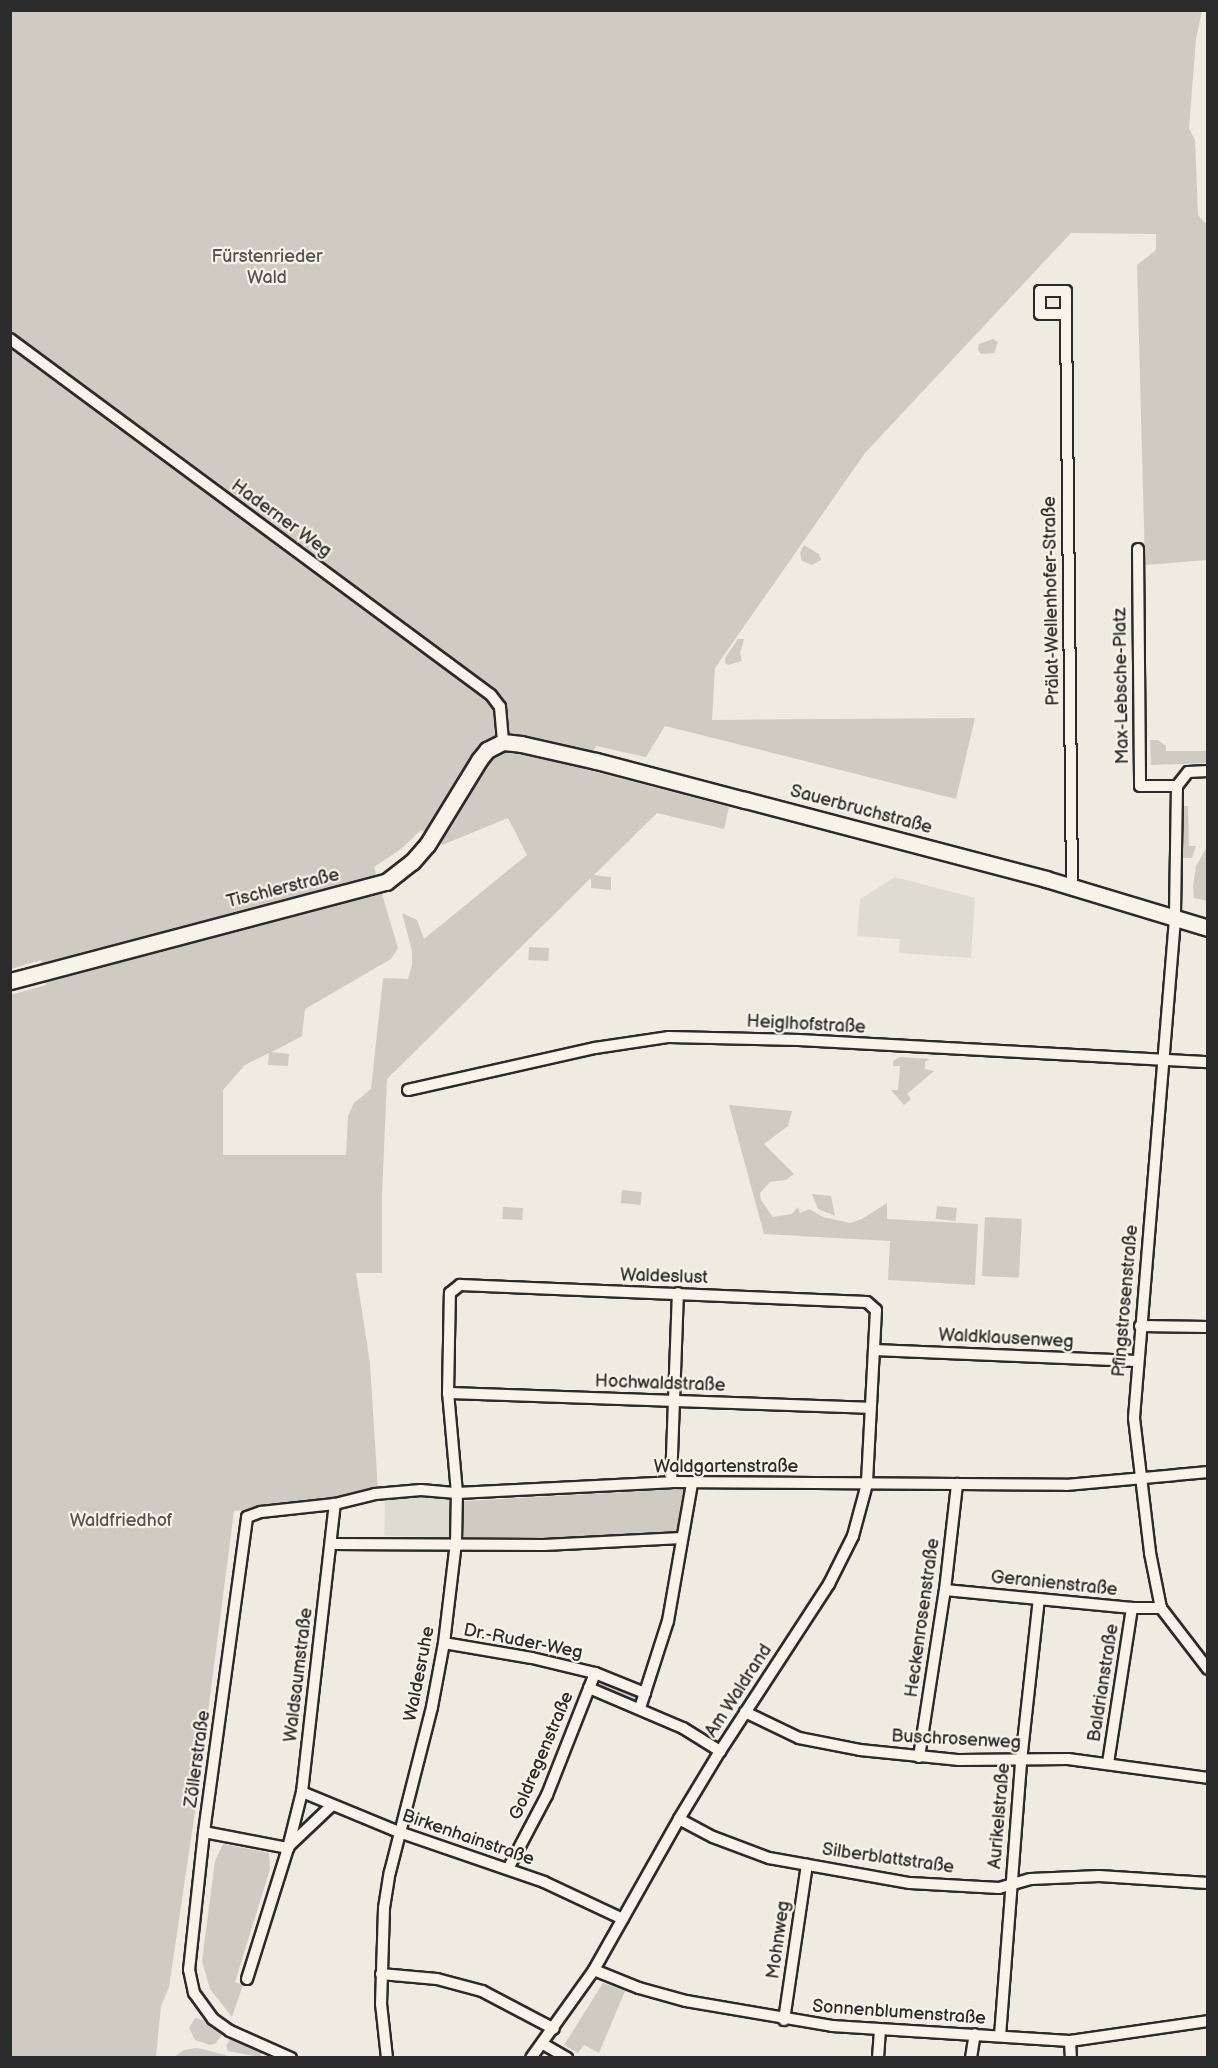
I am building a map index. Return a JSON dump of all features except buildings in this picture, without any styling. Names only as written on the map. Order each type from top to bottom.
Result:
[{"type":"street","name":"Prälat-Wellenhofer-Straße","points":[[1066,314],[1066,551],[1072,888]]},
{"type":"street","name":"Haderner Weg","points":[[10,339],[491,695],[500,707],[502,742]]},
{"type":"street","name":"Max-Lebsche-Platz","points":[[1138,549],[1140,786],[1177,786]]},
{"type":"street","name":"Sauerbruchstraße","points":[[502,742],[521,744],[616,766],[1072,888],[1208,928]]},
{"type":"street","name":"Tischlerstraße","points":[[10,981],[386,882],[412,862],[427,845],[479,760],[487,750],[502,742]]},
{"type":"street","points":[[1175,919],[1177,786],[1188,772],[1208,771]]},
{"type":"street","name":"Pfingstrosenstraße","points":[[1175,919],[1134,1418],[1150,1553],[1161,1608],[1208,1669]]},
{"type":"street","name":"Heiglhofstraße","points":[[408,1090],[595,1047],[669,1037],[799,1040],[1208,1062]]},
{"type":"street","name":"Waldeslust","points":[[450,1293],[460,1285],[678,1293],[867,1302],[876,1310]]},
{"type":"street","name":"Waldesruhe","points":[[387,2058],[381,1974],[384,1908],[399,1832],[432,1710],[444,1643],[456,1543],[457,1493],[448,1393],[450,1293]]},
{"type":"street","points":[[671,1482],[678,1293]]},
{"type":"street","name":"Am Waldrand","points":[[531,2058],[554,2029],[594,1970],[679,1819],[720,1751],[829,1584],[854,1536],[867,1484],[876,1310]]},
{"type":"street","points":[[1140,1326],[1208,1327]]},
{"type":"street","name":"Waldklausenweg","points":[[874,1350],[1137,1361]]},
{"type":"street","name":"Hochwaldstraße","points":[[448,1393],[870,1408]]},
{"type":"street","name":"Waldgartenstraße","points":[[247,1518],[261,1512],[335,1504],[375,1494],[421,1490],[457,1493],[671,1482],[1066,1485],[1208,1472]]},
{"type":"street","points":[[640,1708],[668,1621],[692,1483]]},
{"type":"street","name":"Heckenrosenstraße","points":[[919,1757],[945,1590],[957,1484]]},
{"type":"street","name":"Waldsaumstraße","points":[[247,1979],[288,1848],[302,1792],[335,1504]]},
{"type":"street","name":"Zöllerstraße","points":[[247,1518],[204,1832],[189,1970],[200,2004],[213,2019],[230,2031],[291,2058]]},
{"type":"street","points":[[332,1544],[544,1545],[682,1538]]},
{"type":"street","name":"Geranienstraße","points":[[945,1590],[1132,1608],[1161,1608]]},
{"type":"street","name":"Aurikelstraße","points":[[1000,2036],[1021,1761],[1039,1599]]},
{"type":"street","name":"Baldrianstraße","points":[[1108,1763],[1132,1608]]},
{"type":"street","name":"Dr.-Ruder-Weg","points":[[444,1643],[532,1658],[595,1673],[645,1693]]},
{"type":"street","name":"Dr.-Ruder-Weg","points":[[595,1673],[589,1688],[683,1728],[720,1751]]},
{"type":"street","name":"Goldregenstraße","points":[[508,1869],[547,1795],[589,1688]]},
{"type":"street","name":"Buschrosenweg","points":[[746,1712],[799,1738],[860,1750],[919,1757],[1021,1761],[1041,1758],[1108,1763],[1208,1778]]},
{"type":"street","name":"Birkenhainstraße","points":[[302,1792],[331,1806],[399,1832],[575,1894],[623,1919]]},
{"type":"street","name":"Waldsaumstraße","points":[[288,1848],[331,1806]]},
{"type":"street","name":"Silberblattstraße","points":[[679,1819],[739,1848],[807,1865],[910,1883],[999,1888],[1031,1879],[1099,1876],[1208,1883]]},
{"type":"street","points":[[204,1832],[288,1848]]},
{"type":"street","name":"Mohnweg","points":[[784,2020],[807,1865]]},
{"type":"street","name":"Sonnenblumenstraße","points":[[594,1970],[639,1988],[686,2001],[784,2020],[880,2030],[1070,2041],[1208,2021]]},
{"type":"street","points":[[381,1974],[437,1979],[482,1991],[554,2029]]},
{"type":"street","points":[[878,2058],[880,2030]]},
{"type":"street","points":[[971,2058],[975,2034]]},
{"type":"street","points":[[1070,2041],[1071,2058]]},
{"type":"street","points":[[543,2044],[567,2058]]},
{"type":"shaded area","points":[[895,877],[975,898],[971,958],[899,953],[900,939],[857,936],[860,899]]},
{"type":"shaded area","points":[[385,1494],[452,1495],[451,1537],[384,1536]]},
{"type":"green space","name":"Fürstenrieder Wald","points":[[11,11],[1202,11],[1196,39],[1189,128],[1195,140],[1198,215],[1207,225],[1207,560],[1145,565],[1137,265],[1156,250],[1156,234],[1071,233],[865,453],[715,668],[712,720],[975,718],[956,799],[665,726],[646,757],[596,746],[584,769],[729,807],[724,829],[657,813],[594,875],[611,877],[611,890],[591,888],[591,878],[387,1079],[382,1195],[382,1273],[356,1273],[370,1363],[378,1491],[332,1502],[234,1511],[196,1805],[169,1987],[161,2006],[156,2057],[11,2057],[10,995],[46,985],[41,960],[11,969]],"holes":[[[508,818],[527,855],[424,939],[417,920],[402,913],[412,951],[412,965],[408,979],[383,978],[371,1089],[354,1103],[348,1116],[346,1155],[223,1155],[223,1090],[245,1065],[269,1053],[268,1065],[288,1066],[289,1054],[272,1052],[302,1036],[305,1009],[391,959],[398,948],[374,867],[401,849],[421,830],[442,845]]]},
{"type":"green space","points":[[993,339],[998,342],[994,353],[981,354],[978,350],[979,344]]},
{"type":"green space","points":[[804,545],[819,554],[821,560],[812,565],[802,561],[800,553]]},
{"type":"green space","points":[[738,639],[744,639],[740,653],[742,661],[728,665],[725,663],[725,658]]},
{"type":"green space","points":[[1150,740],[1158,740],[1166,746],[1166,751],[1207,751],[1207,763],[1151,765]]},
{"type":"green space","points":[[1182,806],[1188,806],[1189,846],[1196,846],[1192,858],[1183,858]]},
{"type":"green space","points":[[1207,847],[1207,901],[1194,898],[1193,886],[1196,866]]},
{"type":"green space","points":[[529,947],[549,948],[548,961],[528,960]]},
{"type":"green space","points":[[900,1057],[930,1059],[925,1062],[925,1069],[934,1071],[907,1094],[911,1099],[904,1105],[891,1090],[898,1090],[900,1066],[893,1066],[893,1061]]},
{"type":"green space","points":[[729,1105],[792,1111],[788,1126],[764,1144],[794,1174],[786,1180],[770,1182],[760,1193],[761,1200],[773,1217],[792,1214],[798,1207],[800,1213],[809,1209],[823,1217],[850,1223],[862,1219],[887,1203],[887,1219],[978,1224],[975,1285],[888,1280],[890,1241],[764,1234]]},
{"type":"green space","points":[[622,1190],[642,1192],[641,1205],[621,1203]]},
{"type":"green space","points":[[812,1194],[831,1196],[835,1216],[818,1209]]},
{"type":"green space","points":[[937,1206],[957,1208],[956,1221],[936,1219]]},
{"type":"green space","points":[[503,1207],[523,1208],[522,1220],[502,1219]]},
{"type":"green space","points":[[985,1217],[1022,1219],[1019,1278],[982,1276]]},
{"type":"green space","points":[[684,1489],[678,1532],[481,1542],[464,1539],[464,1501]]},
{"type":"green space","points":[[601,1683],[635,1694],[637,1700],[633,1702],[599,1688]]},
{"type":"green space","points":[[223,1844],[269,1853],[270,1869],[235,1982],[243,1985],[232,2017],[210,1989],[202,1961],[215,1861]]},
{"type":"green space","points":[[603,1983],[625,1991],[599,2053],[584,2045],[578,2053],[564,2045]]},
{"type":"green space","points":[[195,2018],[206,2021],[222,2035],[216,2043],[210,2045],[195,2040],[189,2028]]},
{"type":"green space","points":[[230,2039],[262,2053],[260,2057],[228,2051],[226,2046]]},
{"type":"green space","points":[[196,2048],[232,2057],[174,2057],[184,2050]]},
{"type":"park label","name":"Waldfriedhof","points":[[121,1521]]}]
